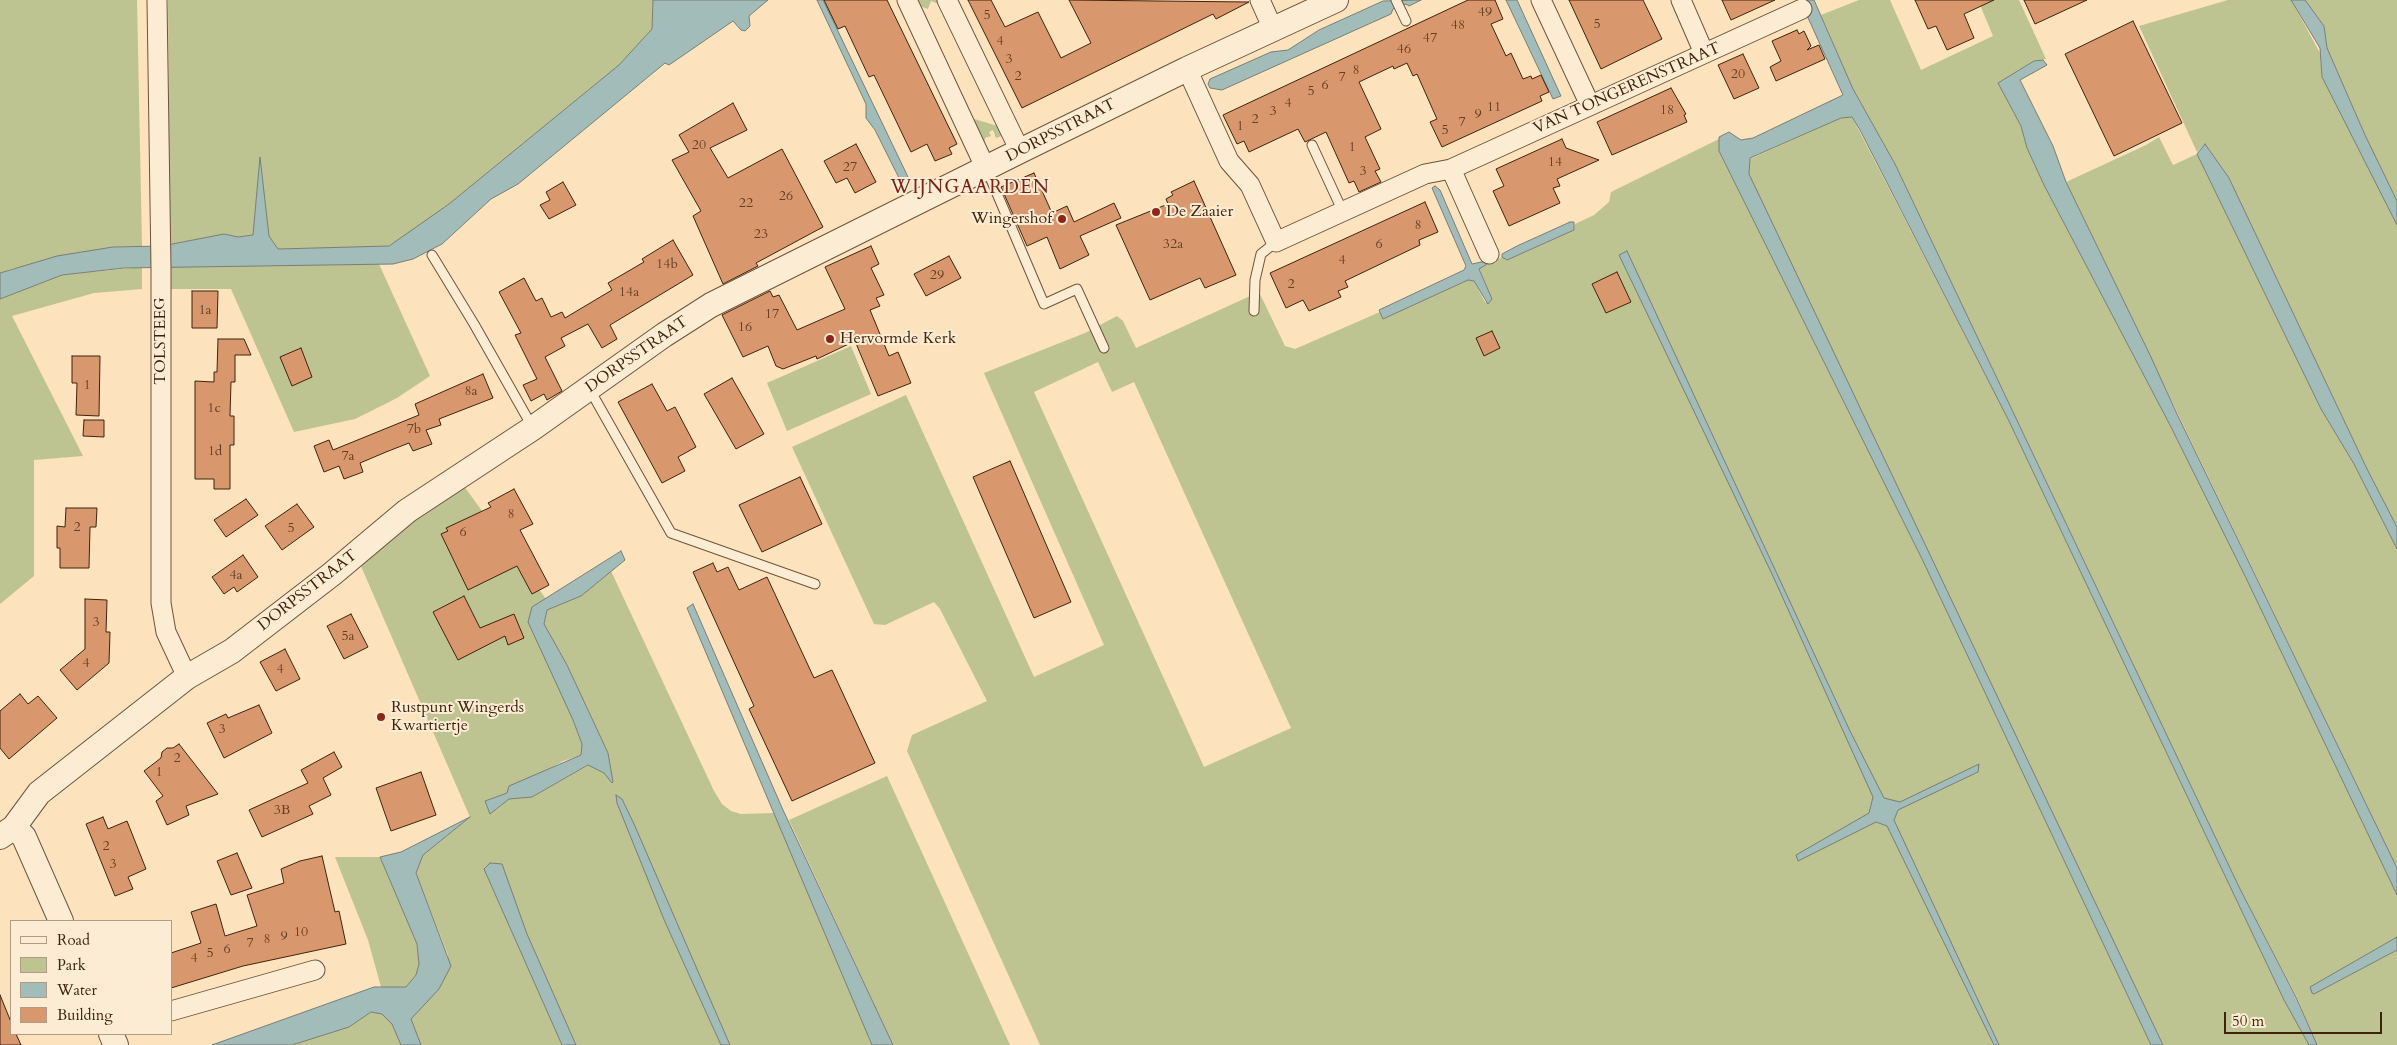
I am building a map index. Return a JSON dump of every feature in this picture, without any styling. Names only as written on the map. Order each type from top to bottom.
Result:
[{"type":"street","name":"TOLSTEEG","points":[[157,0],[161,268],[161,603],[166,632],[187,677]]},
{"type":"street","points":[[907,0],[986,169]]},
{"type":"street","points":[[947,0],[1020,151]]},
{"type":"street","points":[[1260,0],[1273,29]]},
{"type":"street","name":"DORPSSTRAAT","points":[[7,832],[39,793],[187,677],[232,651],[332,574],[407,511],[533,428],[664,335],[711,305],[1187,68],[1336,0]]},
{"type":"street","points":[[1541,0],[1590,105]]},
{"type":"street","points":[[1681,0],[1704,53]]},
{"type":"street","name":"VAN TONGERENSTRAAT","points":[[1276,242],[1425,174],[1451,169],[1802,9]]},
{"type":"street","points":[[1187,68],[1229,161],[1250,185],[1276,242]]},
{"type":"street","points":[[1451,169],[1488,254]]},
{"type":"street","points":[[7,832],[24,836],[62,920]]},
{"type":"street","points":[[172,1011],[315,970]]},
{"type":"lane","points":[[1396,0],[1406,21]]},
{"type":"lane","points":[[1312,145],[1343,213]]},
{"type":"lane","points":[[986,169],[1044,304],[1077,289],[1104,348]]},
{"type":"lane","points":[[1254,311],[1256,280],[1261,254],[1276,242]]},
{"type":"lane","points":[[432,255],[533,428]]},
{"type":"lane","points":[[590,388],[671,533],[815,584]]},
{"type":"green space","points":[[0,0],[137,0],[142,246],[113,247],[0,273]]},
{"type":"green space","points":[[168,0],[653,0],[652,29],[619,65],[449,204],[399,240],[388,246],[371,248],[278,249],[269,236],[260,161],[253,235],[238,237],[224,234],[162,246],[162,155],[169,141]]},
{"type":"green space","points":[[916,0],[941,0],[944,6],[931,1],[928,9],[916,5]]},
{"type":"green space","points":[[1859,0],[1890,0],[1921,70],[1993,36],[1978,0],[2019,0],[2046,59],[2034,61],[1998,83],[2021,126],[2027,148],[2044,185],[2171,427],[2247,580],[2397,895],[2397,937],[2310,987],[2314,994],[2397,950],[2397,1045],[2317,1045],[2297,997],[2240,889],[1895,164],[1853,89],[1821,15]]},
{"type":"green space","points":[[2228,0],[2291,0],[2320,53],[2322,77],[2397,225],[2397,527],[2368,471],[2229,178],[2205,144],[2197,152],[2139,26]]},
{"type":"green space","points":[[2305,0],[2397,0],[2397,201],[2365,135],[2327,48],[2324,26]]},
{"type":"green space","points":[[1852,117],[2008,419],[2284,1000],[2309,1045],[2163,1045],[1731,153],[1749,172],[1750,159],[1841,118]]},
{"type":"green space","points":[[971,118],[1004,128],[1007,134],[996,138],[993,130],[989,132],[991,136],[985,138],[983,142]]},
{"type":"green space","points":[[2159,137],[2173,165],[2197,154],[2321,409],[2354,464],[2397,549],[2397,868],[2066,182],[2146,145]]},
{"type":"green space","points":[[1719,139],[1719,151],[1923,561],[2151,1045],[1040,1045],[907,751],[912,735],[987,701],[940,609],[934,602],[885,625],[874,624],[792,447],[906,395],[1034,677],[1104,645],[984,373],[1085,333],[1117,316],[1123,321],[1136,348],[1259,292],[1285,346],[1295,349],[1380,312],[1383,319],[1468,280],[1474,281],[1485,302],[1492,299],[1479,268],[1502,257],[1507,260],[1574,230],[1575,224],[1594,215],[1609,202],[1611,192]],"holes":[[[1098,362],[1112,392],[1134,382],[1291,728],[1204,767],[1034,392]]]},
{"type":"green space","points":[[379,264],[430,376],[397,398],[355,419],[294,432],[231,289],[163,289],[162,266]]},
{"type":"green space","points":[[142,267],[142,289],[94,293],[12,316],[83,456],[34,460],[34,576],[0,604],[0,299],[62,275]]},
{"type":"green space","points":[[851,346],[871,394],[787,431],[767,383]]},
{"type":"green space","points":[[461,482],[546,599],[532,607],[582,744],[581,755],[563,761],[507,793],[485,801],[490,814],[509,799],[532,797],[589,765],[605,773],[612,783],[608,753],[567,665],[544,624],[547,610],[581,596],[611,571],[714,791],[722,804],[731,811],[741,814],[775,813],[872,1045],[730,1045],[622,799],[665,922],[721,1045],[576,1045],[527,934],[484,869],[562,1045],[292,1045],[349,1027],[371,1012],[382,1014],[439,989],[443,980],[448,955],[416,873],[423,855],[470,817],[357,557]]},
{"type":"green space","points":[[887,776],[1010,1045],[893,1045],[789,820]]},
{"type":"green space","points":[[335,857],[380,857],[417,944],[419,964],[416,975],[406,987],[381,987],[368,940]]},
{"type":"water","points":[[653,0],[768,0],[749,16],[750,26],[745,31],[741,30],[733,21],[669,65],[665,63],[518,184],[491,199],[442,244],[413,259],[393,264],[124,268],[62,275],[0,299],[0,273],[57,256],[113,247],[162,246],[224,234],[238,237],[253,235],[260,157],[269,236],[278,249],[389,246],[449,204],[619,65],[652,29]]},
{"type":"water","points":[[817,0],[823,0],[909,179],[901,182],[875,130],[866,118],[866,104]]},
{"type":"water","points":[[1421,0],[1409,6],[1406,4],[1393,9],[1391,14],[1222,90],[1210,88],[1208,84],[1210,79],[1271,52],[1288,50],[1319,30],[1383,1]]},
{"type":"water","points":[[1506,0],[1517,0],[1561,96],[1553,99]]},
{"type":"water","points":[[1800,0],[1814,0],[1853,89],[1895,164],[2240,889],[2296,997],[2317,1045],[2309,1045],[2284,1000],[2008,419],[1860,130],[1852,117],[1841,118],[1750,158],[1749,174],[2163,1045],[2151,1045],[1923,561],[1719,151],[1719,137],[1729,132],[1741,140],[1753,138],[1843,95]]},
{"type":"water","points":[[2291,0],[2305,0],[2324,26],[2327,48],[2365,135],[2397,201],[2397,225],[2322,77],[2320,48]]},
{"type":"water","points":[[2043,60],[2047,65],[2020,80],[2053,146],[2066,182],[2397,868],[2397,895],[2247,580],[2171,427],[2044,185],[2027,148],[2021,126],[1998,83],[2034,61]]},
{"type":"water","points":[[2205,144],[2229,178],[2368,471],[2397,527],[2397,549],[2354,464],[2321,409],[2197,154]]},
{"type":"water","points":[[1435,186],[1440,190],[1472,264],[1486,261],[1487,264],[1479,269],[1492,299],[1488,304],[1474,281],[1468,280],[1383,319],[1379,310],[1464,270],[1466,266],[1432,188]]},
{"type":"water","points":[[1570,222],[1574,222],[1574,230],[1507,260],[1502,257],[1502,254],[1517,246]]},
{"type":"water","points":[[1627,251],[1850,731],[1884,798],[1900,802],[1979,764],[1978,772],[1898,810],[1894,820],[1999,1045],[1994,1045],[1887,826],[1876,822],[1798,861],[1796,855],[1869,813],[1873,797],[1772,574],[1619,255]]},
{"type":"water","points":[[621,551],[625,560],[581,596],[547,610],[544,624],[567,665],[608,753],[613,782],[604,773],[588,765],[532,797],[509,799],[490,814],[485,801],[507,793],[509,786],[581,755],[582,744],[573,720],[528,622],[532,607]]},
{"type":"water","points":[[693,604],[783,810],[893,1045],[872,1045],[687,608]]},
{"type":"water","points":[[616,795],[622,799],[634,824],[730,1045],[721,1045],[665,922],[617,803]]},
{"type":"water","points":[[470,817],[423,855],[416,873],[451,966],[439,989],[411,1019],[421,1045],[401,1045],[392,1024],[382,1014],[371,1012],[349,1027],[292,1045],[212,1045],[374,987],[406,987],[416,975],[419,964],[417,944],[380,857],[401,852]]},
{"type":"water","points":[[490,863],[502,864],[527,934],[576,1045],[562,1045],[484,869]]},
{"type":"water","points":[[2397,937],[2397,950],[2314,994],[2312,993],[2310,987]]},
{"type":"building","points":[[824,0],[887,0],[957,144],[949,148],[952,154],[935,161],[927,144],[911,152],[874,75],[869,77],[845,26],[838,29]]},
{"type":"building","points":[[968,0],[991,0],[1005,27],[1038,12],[1061,58],[1091,43],[1069,0],[1249,2],[1216,19],[1213,14],[1022,108]]},
{"type":"building","points":[[1468,0],[1495,0],[1503,19],[1491,24],[1506,56],[1511,53],[1523,79],[1531,76],[1532,79],[1541,75],[1549,92],[1540,96],[1542,101],[1442,147],[1430,122],[1437,119],[1417,74],[1413,76],[1407,63],[1394,69],[1393,66],[1359,82],[1381,129],[1365,137],[1380,169],[1375,171],[1381,182],[1359,192],[1354,181],[1349,183],[1326,132],[1305,142],[1298,129],[1249,152],[1244,141],[1237,144],[1223,115]]},
{"type":"building","points":[[1569,0],[1643,0],[1662,39],[1601,69]]},
{"type":"building","points":[[1722,0],[1775,0],[1731,20]]},
{"type":"building","points":[[1915,0],[1994,0],[1964,14],[1974,38],[1947,50],[1936,26],[1928,29]]},
{"type":"building","points":[[2024,0],[2087,0],[2035,24]]},
{"type":"building","points":[[2133,21],[2182,123],[2114,156],[2065,54]]},
{"type":"building","points":[[1797,30],[1799,34],[1804,31],[1811,46],[1807,50],[1819,45],[1825,59],[1776,81],[1770,67],[1781,61],[1772,41]]},
{"type":"building","points":[[1743,54],[1759,88],[1734,99],[1718,65]]},
{"type":"building","points":[[1671,88],[1686,114],[1684,115],[1687,122],[1612,155],[1597,122]]},
{"type":"building","points":[[733,103],[747,130],[710,148],[728,178],[782,149],[823,227],[756,263],[758,266],[723,284],[693,216],[701,211],[672,160],[689,152],[679,135]]},
{"type":"building","points":[[1562,139],[1566,148],[1599,160],[1557,179],[1560,186],[1553,188],[1560,203],[1509,226],[1493,191],[1504,186],[1496,169]]},
{"type":"building","points":[[856,144],[876,182],[855,193],[847,178],[836,183],[824,161]]},
{"type":"building","points":[[1034,173],[1052,213],[1067,206],[1074,222],[1114,203],[1121,218],[1080,236],[1089,255],[1060,269],[1047,237],[1027,246],[1001,187]]},
{"type":"building","points":[[1194,181],[1236,275],[1205,288],[1200,278],[1150,300],[1116,225],[1168,204],[1166,199],[1173,195],[1171,192]]},
{"type":"building","points":[[563,182],[576,205],[549,219],[540,205],[550,200],[546,192]]},
{"type":"building","points":[[1425,202],[1438,232],[1419,240],[1420,245],[1345,281],[1348,287],[1338,291],[1341,297],[1309,311],[1303,300],[1286,308],[1270,273]]},
{"type":"building","points":[[673,240],[693,275],[610,325],[617,339],[602,348],[588,324],[561,338],[565,346],[545,357],[562,391],[547,400],[544,394],[531,401],[523,385],[537,379],[515,335],[521,333],[499,292],[524,278],[536,301],[542,298],[551,317],[562,312],[565,318],[612,290],[608,283],[644,262],[642,259]]},
{"type":"building","points":[[871,246],[879,264],[871,268],[884,295],[876,298],[880,306],[870,310],[889,356],[898,352],[911,383],[878,396],[855,341],[817,359],[816,356],[783,369],[776,366],[768,346],[743,357],[722,315],[770,291],[773,297],[779,295],[797,330],[845,309],[825,267]]},
{"type":"building","points":[[949,256],[961,278],[926,296],[914,274]]},
{"type":"building","points":[[1617,272],[1631,302],[1606,313],[1592,284]]},
{"type":"building","points":[[192,291],[218,291],[217,328],[192,328]]},
{"type":"building","points":[[1492,331],[1500,348],[1484,356],[1476,338]]},
{"type":"building","points":[[218,339],[244,339],[251,355],[235,355],[235,382],[231,382],[230,416],[234,416],[234,445],[230,445],[230,489],[214,489],[214,479],[195,479],[195,381],[214,382],[214,372],[217,372]]},
{"type":"building","points":[[301,348],[312,377],[292,386],[280,357]]},
{"type":"building","points":[[72,356],[100,356],[99,416],[76,415],[77,383],[72,383]]},
{"type":"building","points":[[483,374],[493,398],[439,419],[441,425],[426,430],[432,444],[413,451],[409,443],[386,452],[360,463],[363,472],[344,479],[339,466],[324,472],[314,446],[329,440],[333,450],[419,415],[415,404]]},
{"type":"building","points":[[732,378],[764,434],[736,449],[704,394]]},
{"type":"building","points":[[652,384],[667,411],[675,407],[696,447],[678,457],[685,471],[662,483],[618,402]]},
{"type":"building","points":[[84,420],[104,420],[104,437],[83,436]]},
{"type":"building","points":[[1010,461],[1071,602],[1034,618],[973,477]]},
{"type":"building","points":[[800,477],[822,524],[762,552],[739,505]]},
{"type":"building","points":[[514,489],[533,524],[520,530],[549,585],[532,594],[517,566],[468,590],[441,534],[448,531],[446,528],[491,507],[488,503]]},
{"type":"building","points":[[246,499],[258,515],[226,537],[214,520]]},
{"type":"building","points":[[297,504],[314,527],[282,550],[265,526]]},
{"type":"building","points":[[66,508],[97,508],[96,527],[90,527],[89,568],[60,568],[60,548],[57,548],[57,526],[65,527]]},
{"type":"building","points":[[243,555],[258,577],[237,592],[234,587],[224,594],[212,577]]},
{"type":"building","points":[[713,563],[717,572],[728,567],[739,590],[767,577],[814,678],[832,670],[875,763],[792,801],[749,709],[754,706],[693,572]]},
{"type":"building","points":[[464,596],[480,628],[514,614],[524,638],[508,645],[505,636],[458,660],[433,612]]},
{"type":"building","points":[[85,599],[107,600],[106,632],[110,632],[109,663],[77,690],[60,670],[85,649]]},
{"type":"building","points":[[351,614],[368,647],[344,659],[327,626]]},
{"type":"building","points":[[285,649],[300,679],[276,691],[260,662]]},
{"type":"building","points":[[20,694],[28,704],[38,696],[57,718],[9,759],[0,748],[0,711]]},
{"type":"building","points":[[259,705],[272,733],[224,758],[207,723],[226,714],[228,718]]},
{"type":"building","points":[[179,744],[218,794],[186,806],[189,815],[167,825],[156,801],[163,796],[144,771],[161,758],[162,752],[167,748],[173,748]]},
{"type":"building","points":[[334,752],[342,767],[323,778],[331,795],[309,806],[313,814],[262,837],[249,810],[308,783],[301,770]]},
{"type":"building","points":[[421,772],[436,815],[391,831],[376,788]]},
{"type":"building","points":[[103,817],[108,829],[127,821],[146,869],[128,877],[133,889],[115,896],[86,824]]},
{"type":"building","points":[[237,853],[252,888],[231,895],[217,861]]},
{"type":"building","points":[[322,856],[335,912],[339,911],[346,944],[243,966],[172,988],[172,953],[201,943],[191,912],[216,904],[225,936],[257,926],[247,895],[284,883],[281,869],[300,861]]},
{"type":"building","points":[[0,995],[10,1020],[10,1035],[16,1035],[21,1045],[0,1045]]},
{"type":"place","name":"De Zaaier","points":[[1156,212]]},
{"type":"place","name":"Wingershof","points":[[1062,219]]},
{"type":"place","name":"Hervormde Kerk","points":[[830,339]]},
{"type":"place","name":"Rustpunt Wingerds Kwartiertje","points":[[381,717]]},
{"type":"district","name":"WIJNGAARDEN","points":[[970,189]]}]
